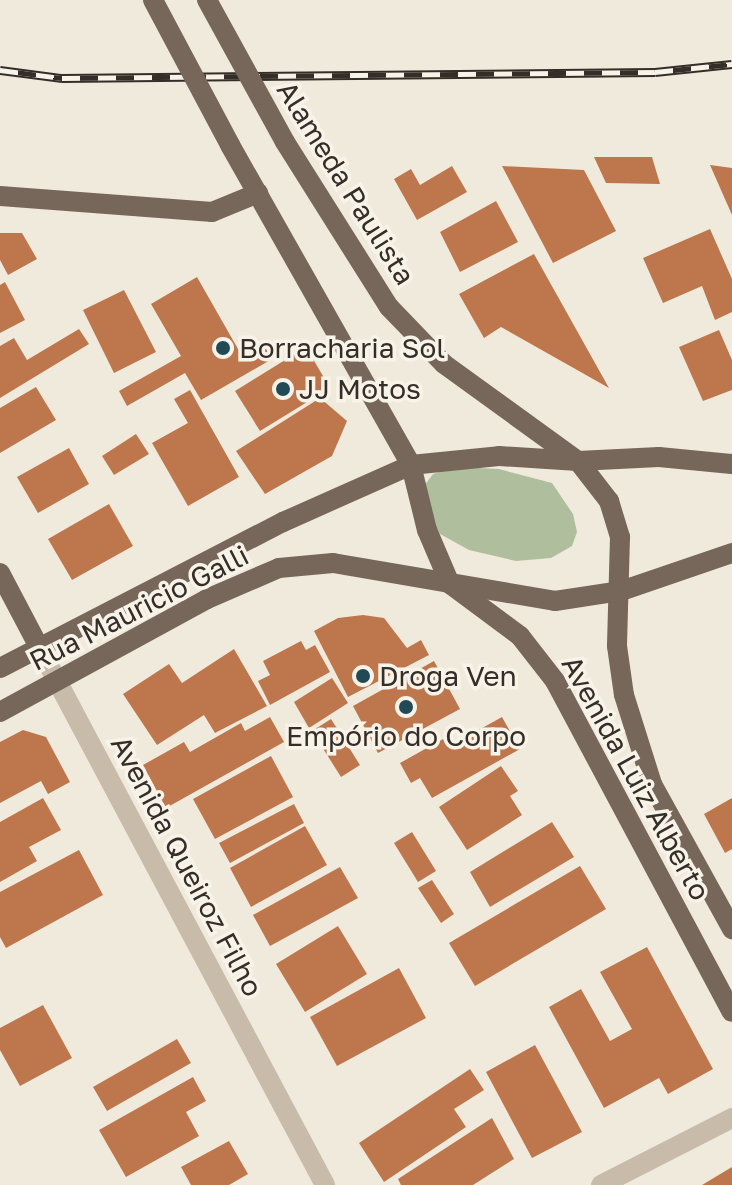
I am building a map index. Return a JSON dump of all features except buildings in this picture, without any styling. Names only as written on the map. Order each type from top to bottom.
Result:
[{"type":"main road","points":[[153,0],[230,145],[411,465],[427,530],[450,584]]},
{"type":"main road","name":"Alameda Paulista","points":[[207,0],[285,142],[389,307],[444,364],[578,461]]},
{"type":"main road","points":[[0,196],[212,212],[258,193]]},
{"type":"main road","name":"Rua Mauricio Galli","points":[[0,668],[283,522],[411,465],[499,456],[578,461],[659,457],[732,464]]},
{"type":"main road","name":"Avenida Luiz Alberto","points":[[578,461],[609,501],[620,537],[621,591],[617,646],[624,695],[652,784],[732,929]]},
{"type":"main road","name":"Rua Mauricio Galli","points":[[0,712],[207,599],[279,568],[333,563],[555,601],[621,591],[732,553]]},
{"type":"main road","name":"Avenida Queiroz Filho","points":[[0,573],[39,647]]},
{"type":"main road","name":"Avenida Luiz Alberto","points":[[450,584],[520,636],[555,681],[732,1012]]},
{"type":"street","name":"Avenida Queiroz Filho","points":[[39,647],[325,1185]]},
{"type":"street","points":[[601,1185],[732,1118]]},
{"type":"green space","points":[[456,467],[499,469],[552,483],[573,514],[577,532],[572,546],[551,558],[516,561],[469,550],[440,534],[425,508],[424,486],[433,474]]},
{"type":"railway","points":[[0,70],[62,78],[655,72],[732,64]]},
{"type":"place","name":"Borracharia Sol","points":[[223,348]]},
{"type":"place","name":"JJ Motos","points":[[283,389]]},
{"type":"place","name":"Droga Ven","points":[[363,676]]},
{"type":"place","name":"Empório do Corpo","points":[[406,707]]}]
